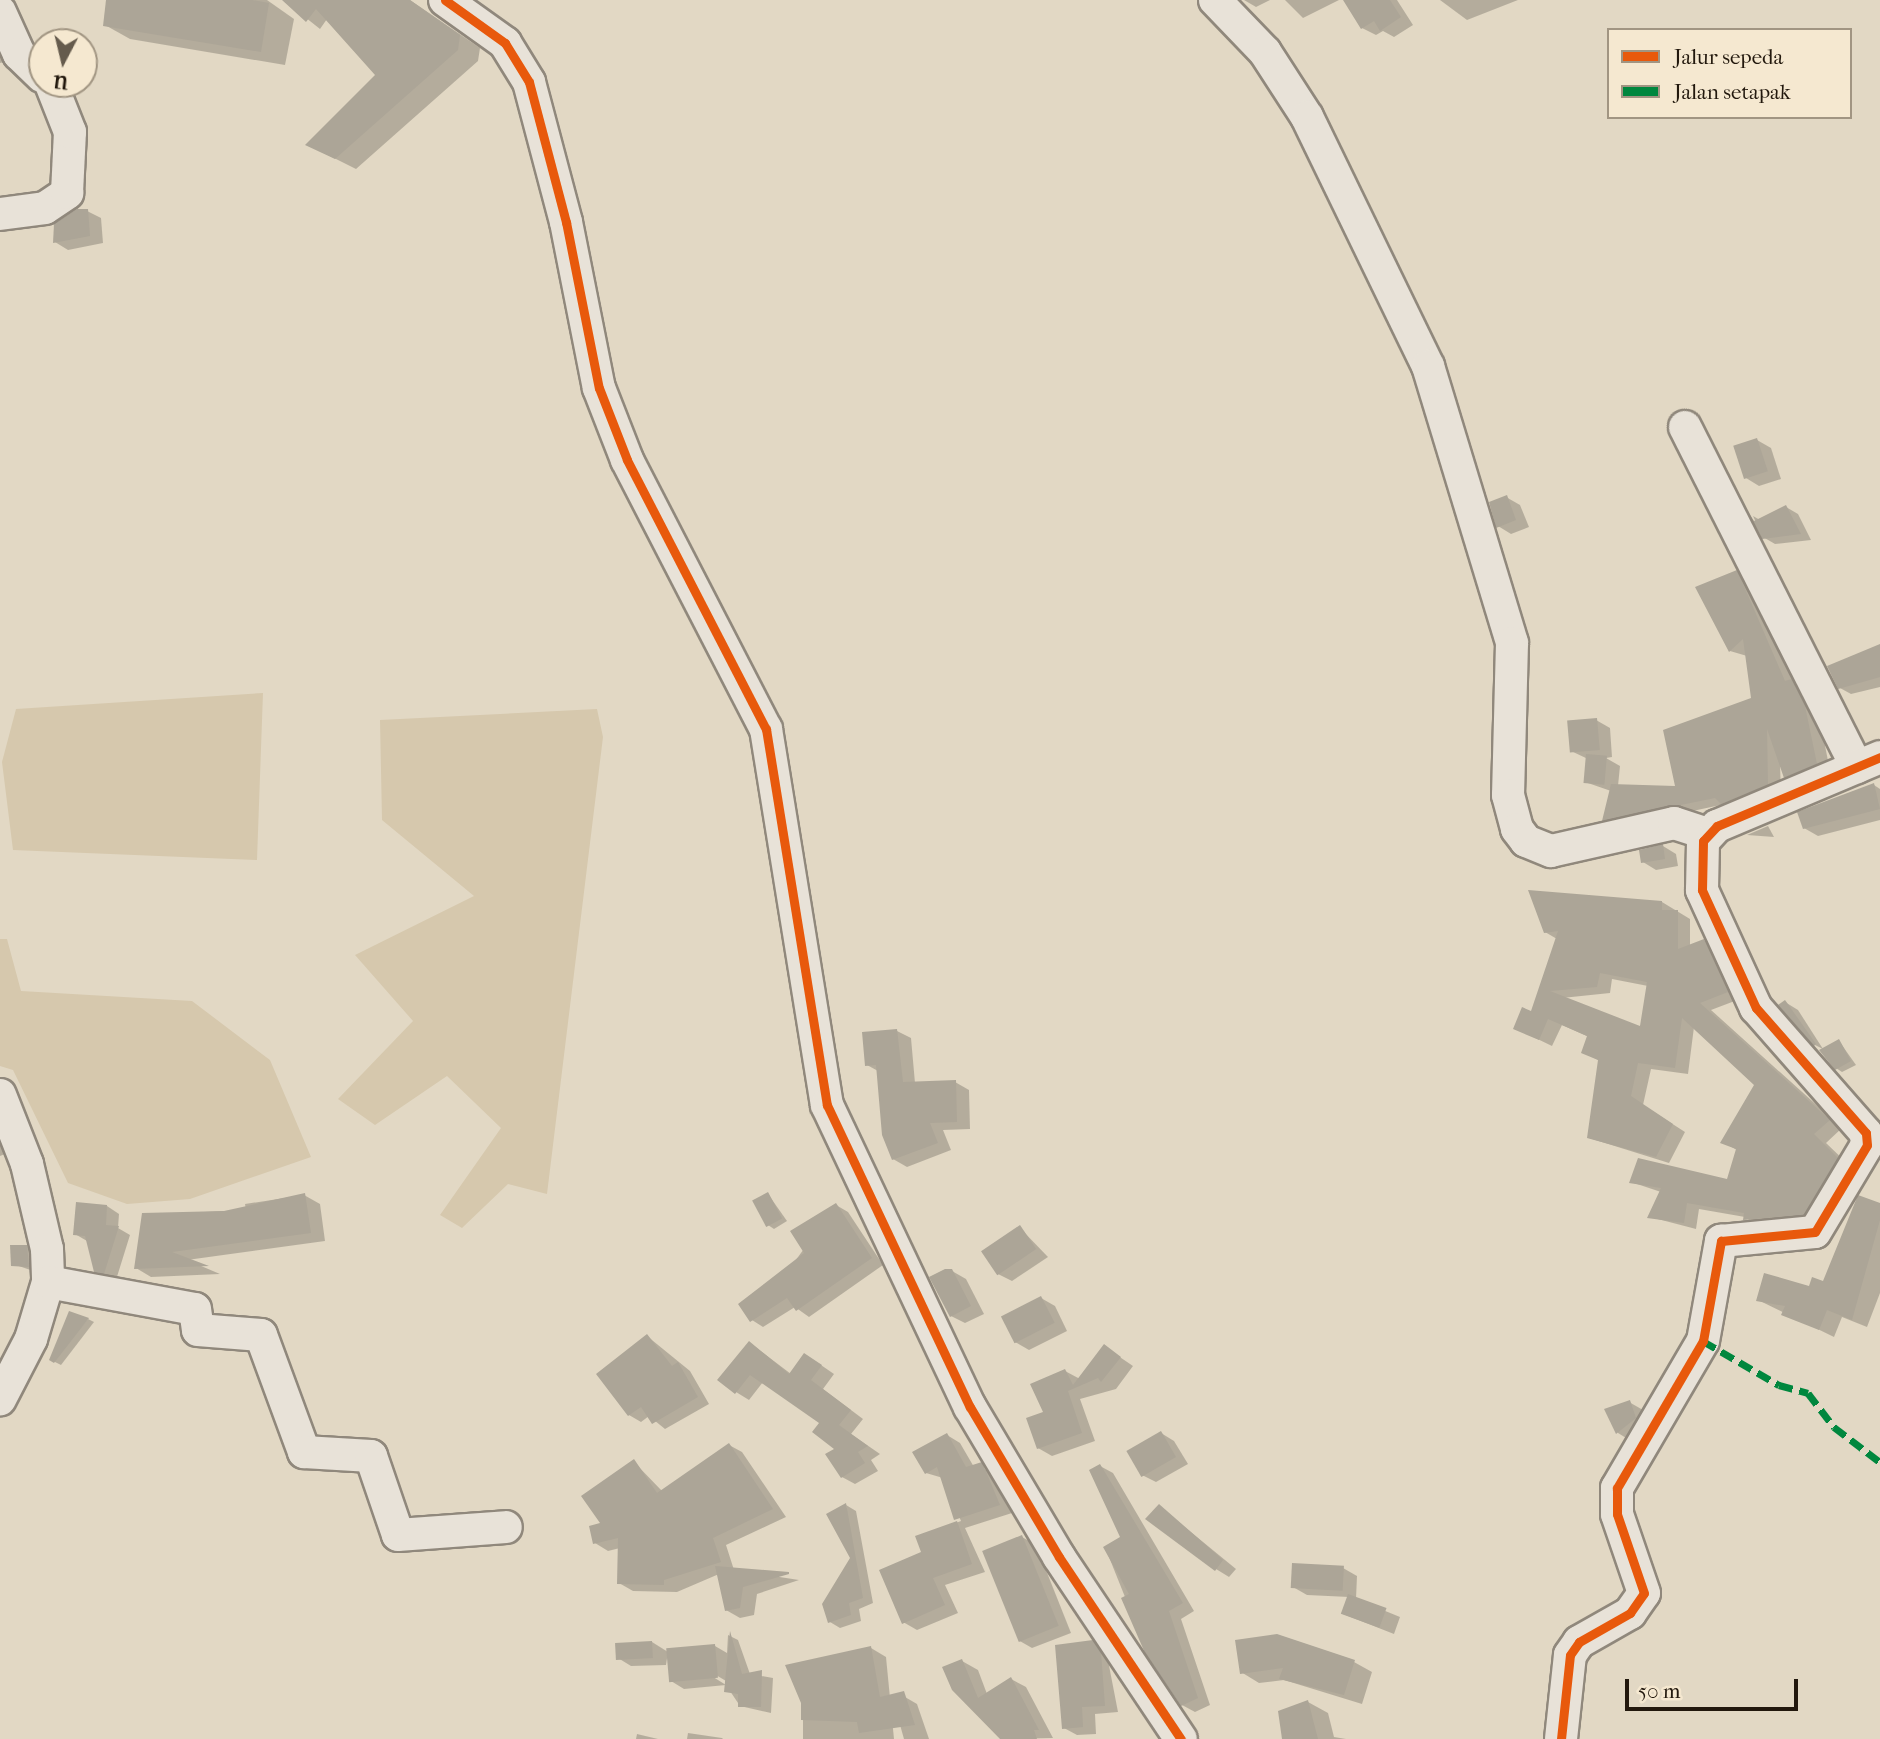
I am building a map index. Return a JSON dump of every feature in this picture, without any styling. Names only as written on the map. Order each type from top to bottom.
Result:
[{"type":"street","points":[[445,0],[505,43],[529,82],[603,400],[627,460],[766,729],[827,1105],[970,1407],[1059,1558],[1181,1739]]},
{"type":"street","points":[[1214,0],[1265,52],[1307,117],[1427,366],[1511,643],[1508,795],[1517,829],[1526,841],[1551,851],[1674,823],[1708,834],[1869,762],[1685,427]]},
{"type":"street","points":[[0,12],[19,54],[28,63]]},
{"type":"street","points":[[0,214],[45,208],[67,194],[71,132],[57,98]]},
{"type":"street","points":[[1561,1739],[1570,1655],[1579,1642],[1630,1613],[1644,1593],[1617,1514],[1617,1488],[1703,1341],[1721,1241],[1815,1232],[1867,1145],[1866,1133],[1755,1008],[1702,890],[1701,850],[1708,834]]},
{"type":"street","points":[[0,1095],[27,1164],[47,1249],[48,1282],[32,1339],[0,1399]]},
{"type":"street","points":[[48,1282],[195,1309],[198,1330],[261,1335],[301,1439],[371,1456],[401,1536],[506,1527]]},
{"type":"shaded area","points":[[263,693],[257,860],[13,850],[2,762],[16,709]]},
{"type":"shaded area","points":[[597,709],[603,737],[547,1194],[508,1184],[462,1228],[440,1215],[501,1128],[447,1076],[375,1125],[338,1099],[413,1021],[355,955],[474,896],[382,820],[380,720]]},
{"type":"shaded area","points":[[0,939],[7,939],[21,991],[192,1001],[270,1060],[311,1157],[190,1199],[127,1204],[68,1183],[13,1070],[0,1066]]},
{"type":"building","points":[[106,0],[252,0],[269,3],[261,52],[103,26]]},
{"type":"building","points":[[282,0],[410,0],[460,35],[458,50],[335,159],[305,145],[375,75],[316,9],[306,22]]},
{"type":"building","points":[[1343,0],[1390,0],[1401,17],[1380,31],[1374,21],[1361,29]]},
{"type":"building","points":[[77,209],[88,209],[90,236],[53,243],[54,224]]},
{"type":"building","points":[[1757,438],[1768,471],[1744,479],[1733,446]]},
{"type":"building","points":[[1507,495],[1516,520],[1496,528],[1489,502]]},
{"type":"building","points":[[1786,505],[1801,534],[1762,539],[1748,512],[1754,521]]},
{"type":"building","points":[[1737,570],[1785,681],[1792,679],[1805,706],[1817,764],[1784,778],[1767,729],[1768,785],[1721,804],[1715,798],[1602,821],[1611,784],[1675,786],[1663,730],[1751,698],[1743,639],[1729,652],[1695,587]]},
{"type":"building","points":[[1880,644],[1880,677],[1838,689],[1827,666]]},
{"type":"building","points":[[1597,718],[1600,750],[1570,752],[1567,721]]},
{"type":"building","points":[[1586,754],[1607,756],[1604,785],[1583,783]]},
{"type":"building","points":[[1874,783],[1880,809],[1803,829],[1797,812]]},
{"type":"building","points":[[1663,844],[1665,859],[1641,863],[1639,850]]},
{"type":"building","points":[[1528,890],[1662,901],[1662,910],[1678,910],[1678,949],[1704,939],[1728,992],[1700,1003],[1830,1120],[1814,1134],[1838,1158],[1804,1215],[1743,1220],[1744,1213],[1687,1203],[1684,1223],[1647,1218],[1661,1188],[1629,1183],[1638,1158],[1727,1179],[1736,1149],[1720,1143],[1754,1085],[1682,1018],[1675,1068],[1638,1063],[1631,1096],[1673,1124],[1656,1157],[1587,1138],[1598,1060],[1581,1053],[1587,1036],[1548,1019],[1539,1040],[1513,1029],[1522,1007],[1531,1011],[1558,931],[1544,933]],"holes":[[[1600,973],[1647,982],[1640,1026],[1550,991],[1597,987]]]},
{"type":"building","points":[[1785,1000],[1816,1044],[1814,1046],[1778,1005]]},
{"type":"building","points":[[897,1029],[903,1082],[956,1080],[957,1122],[930,1123],[938,1143],[892,1160],[882,1135],[876,1065],[865,1066],[862,1032]]},
{"type":"building","points":[[1839,1039],[1851,1061],[1835,1070],[1819,1050]]},
{"type":"building","points":[[768,1192],[782,1218],[766,1227],[752,1200]]},
{"type":"building","points":[[305,1193],[311,1233],[172,1252],[209,1266],[134,1269],[142,1213],[224,1211]]},
{"type":"building","points":[[1858,1195],[1880,1203],[1880,1220],[1852,1320],[1827,1310],[1819,1330],[1781,1315],[1785,1306],[1756,1301],[1764,1273],[1809,1286],[1812,1277],[1823,1281]]},
{"type":"building","points":[[76,1202],[107,1205],[106,1225],[119,1226],[104,1274],[94,1272],[85,1236],[73,1235]]},
{"type":"building","points":[[836,1203],[872,1258],[796,1311],[787,1298],[750,1322],[738,1304],[804,1253],[790,1231]]},
{"type":"building","points":[[1020,1225],[1036,1249],[997,1275],[981,1251]]},
{"type":"building","points":[[10,1245],[27,1245],[29,1267],[11,1266]]},
{"type":"building","points":[[945,1269],[952,1269],[971,1306],[950,1317],[929,1277]]},
{"type":"building","points":[[1041,1296],[1055,1323],[1015,1343],[1001,1316]]},
{"type":"building","points":[[69,1311],[89,1318],[54,1363],[49,1360]]},
{"type":"building","points":[[647,1334],[672,1366],[678,1362],[698,1397],[652,1424],[641,1407],[628,1416],[596,1374]]},
{"type":"building","points":[[749,1341],[789,1374],[804,1353],[822,1365],[811,1380],[851,1410],[839,1425],[868,1446],[858,1452],[865,1463],[841,1478],[825,1454],[834,1449],[812,1432],[819,1423],[750,1375],[735,1394],[717,1380]]},
{"type":"building","points":[[1104,1344],[1121,1357],[1101,1382],[1098,1378],[1068,1391],[1082,1433],[1037,1449],[1026,1418],[1043,1412],[1030,1384],[1065,1369],[1073,1385]]},
{"type":"building","points":[[1630,1400],[1636,1418],[1616,1434],[1604,1409]]},
{"type":"building","points":[[1161,1431],[1176,1457],[1141,1477],[1126,1451]]},
{"type":"building","points":[[947,1433],[966,1467],[982,1462],[1000,1505],[954,1520],[937,1467],[925,1474],[912,1452]]},
{"type":"building","points":[[729,1443],[773,1509],[713,1538],[721,1562],[664,1580],[664,1585],[617,1584],[618,1538],[593,1544],[589,1526],[600,1523],[581,1496],[634,1459],[657,1493]]},
{"type":"building","points":[[1100,1464],[1183,1603],[1169,1611],[1198,1698],[1181,1706],[1145,1653],[1121,1598],[1129,1594],[1103,1547],[1120,1537],[1089,1470]]},
{"type":"building","points":[[846,1503],[863,1598],[849,1603],[851,1615],[828,1623],[822,1604],[850,1558],[826,1514]]},
{"type":"building","points":[[1159,1504],[1223,1560],[1215,1571],[1145,1519]]},
{"type":"building","points":[[957,1521],[972,1564],[933,1578],[945,1605],[902,1624],[879,1570],[921,1552],[915,1536]]},
{"type":"building","points":[[1022,1535],[1059,1626],[1019,1642],[982,1551]]},
{"type":"building","points":[[1292,1563],[1344,1566],[1343,1591],[1291,1588]]},
{"type":"building","points":[[715,1566],[789,1574],[743,1587],[740,1608],[725,1611]]},
{"type":"building","points":[[1348,1594],[1387,1608],[1379,1628],[1341,1614]]},
{"type":"building","points":[[730,1631],[742,1674],[762,1670],[761,1707],[738,1707],[738,1694],[724,1692]]},
{"type":"building","points":[[1277,1634],[1355,1660],[1344,1695],[1279,1679],[1283,1668],[1240,1674],[1235,1640]]},
{"type":"building","points":[[1093,1640],[1101,1652],[1105,1706],[1082,1707],[1083,1727],[1062,1729],[1055,1645]]},
{"type":"building","points":[[652,1641],[653,1658],[616,1660],[615,1643]]},
{"type":"building","points":[[715,1644],[718,1678],[669,1682],[666,1648]]},
{"type":"building","points":[[871,1646],[880,1697],[904,1691],[915,1725],[859,1733],[857,1722],[801,1720],[801,1703],[785,1665]]},
{"type":"building","points":[[962,1659],[978,1698],[1011,1677],[1039,1730],[1034,1730],[1037,1739],[1000,1739],[952,1690],[942,1667]]},
{"type":"building","points":[[1308,1700],[1318,1739],[1282,1739],[1278,1711]]},
{"type":"marked path","points":[[1703,1341],[1779,1385],[1808,1393],[1834,1427],[1880,1462]]},
{"type":"cycle path","points":[[445,0],[505,43],[529,82],[566,222],[599,388],[627,460],[766,729],[827,1105],[970,1407],[1059,1557],[1181,1739]]},
{"type":"cycle path","points":[[1561,1739],[1570,1655],[1579,1642],[1630,1613],[1644,1593],[1617,1514],[1617,1488],[1703,1341],[1721,1241],[1815,1232],[1867,1145],[1866,1133],[1756,1008],[1702,890],[1703,841],[1717,826],[1880,757]]}]
